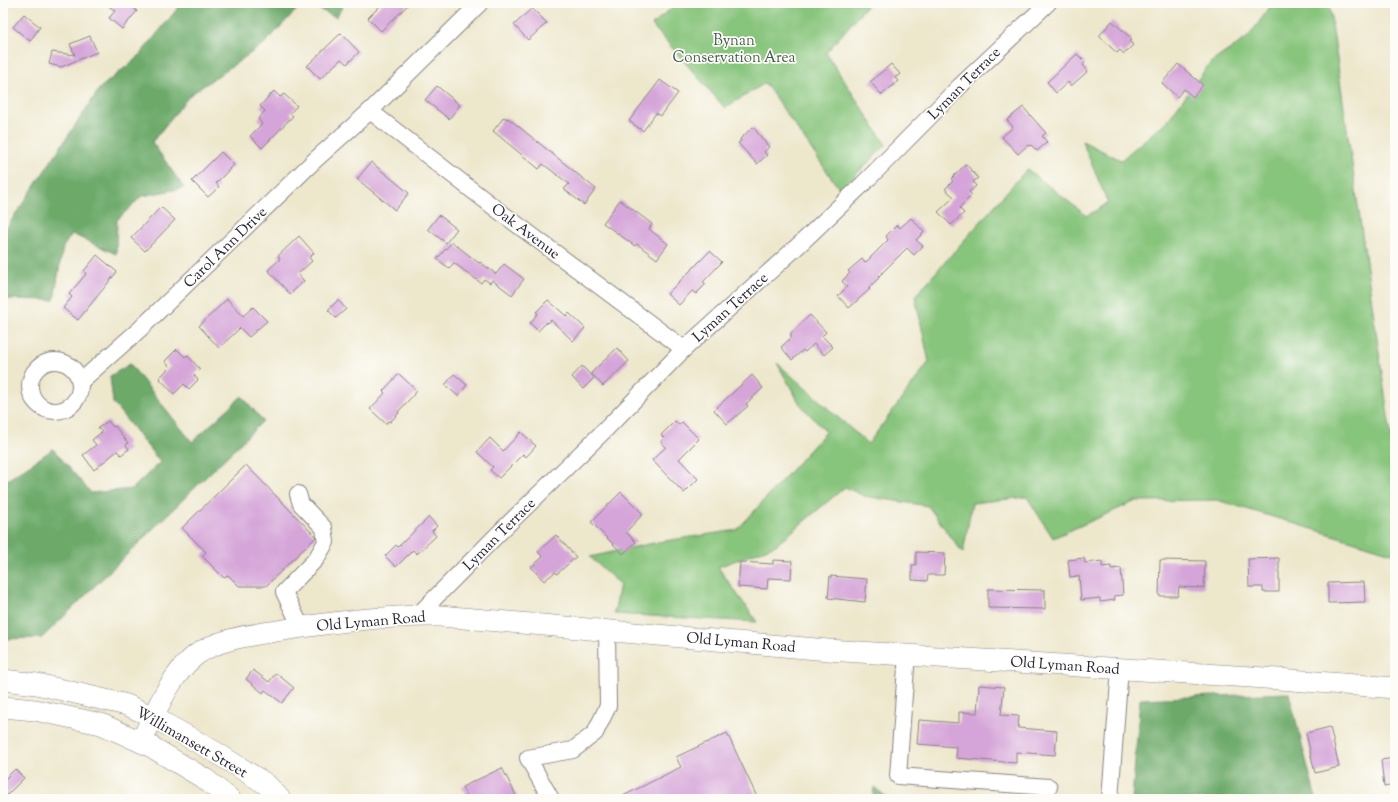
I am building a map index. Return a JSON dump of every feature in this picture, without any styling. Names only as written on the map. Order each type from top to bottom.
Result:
[{"type":"main road","name":"Old Lyman Road","points":[[140,742],[162,699],[177,675],[186,664],[197,655],[217,645],[245,636],[301,627],[376,618],[417,616],[440,616],[828,650],[1120,668],[1395,688]]},
{"type":"main road","name":"Willimansett Street","points":[[3,680],[37,684],[127,705],[153,717],[215,752],[266,784],[280,799]]},
{"type":"main road","name":"Willimansett Street","points":[[3,706],[35,710],[101,724],[150,746],[205,780],[230,799]]},
{"type":"street","name":"Carol Ann Drive","points":[[80,382],[140,328],[305,169],[370,111],[480,3]]},
{"type":"street","name":"Lyman Terrace","points":[[417,616],[500,532],[607,428],[684,349],[863,184],[971,76],[1048,3]]},
{"type":"street","name":"Oak Avenue","points":[[370,111],[495,208],[684,349]]},
{"type":"street","points":[[298,494],[301,504],[324,528],[326,542],[316,559],[284,592],[301,627]]},
{"type":"street","points":[[550,799],[528,758],[573,750],[595,733],[608,706],[607,630]]},
{"type":"street","points":[[907,654],[898,776],[1049,787]]},
{"type":"street","points":[[1110,799],[1120,668]]},
{"type":"green space","points":[[182,3],[303,3],[264,44],[190,95],[152,142],[184,188],[142,196],[117,220],[116,254],[72,234],[63,247],[54,300],[3,299],[3,233],[100,88],[138,57]]},
{"type":"green space","points":[[305,3],[345,3],[336,17]]},
{"type":"green space","name":"Bynan Conservation Area","points":[[677,3],[869,3],[826,53],[886,145],[840,190],[765,83],[725,108],[652,25]]},
{"type":"green space","points":[[1273,3],[1329,3],[1395,464],[1395,554],[1217,500],[1136,501],[1053,538],[1027,497],[972,503],[963,553],[928,506],[864,496],[845,487],[776,545],[718,567],[757,622],[614,614],[620,584],[590,557],[658,542],[737,530],[826,432],[800,404],[777,363],[868,444],[929,362],[915,296],[1027,169],[1087,216],[1108,203],[1082,141],[1121,160],[1168,120],[1210,63],[1248,37]]},
{"type":"green space","points":[[130,364],[192,442],[242,396],[263,421],[42,638],[4,639],[3,483],[53,449],[91,493],[132,489],[160,462],[113,403],[110,376]]},
{"type":"green space","points":[[1289,693],[1316,799],[1132,799],[1140,699]]},
{"type":"green space","points":[[874,787],[889,799],[873,799]]},
{"type":"building","points":[[105,3],[127,3],[137,11],[122,29],[109,18],[115,11]]},
{"type":"building","points":[[383,3],[410,3],[381,31],[368,18]]},
{"type":"building","points":[[532,8],[547,23],[528,40],[514,25]]},
{"type":"building","points":[[24,14],[40,27],[30,41],[13,27]]},
{"type":"building","points":[[1112,21],[1132,39],[1129,41],[1133,45],[1124,54],[1120,50],[1117,53],[1099,36]]},
{"type":"building","points":[[341,33],[359,52],[347,64],[341,59],[320,79],[307,66]]},
{"type":"building","points":[[90,36],[97,52],[61,67],[49,64],[52,52],[75,55],[70,44]]},
{"type":"building","points":[[1077,54],[1085,62],[1083,65],[1088,71],[1071,86],[1068,82],[1056,93],[1047,82]]},
{"type":"building","points":[[891,64],[900,74],[895,78],[898,81],[882,95],[870,82]]},
{"type":"building","points":[[1178,64],[1203,85],[1193,97],[1184,89],[1177,97],[1162,83]]},
{"type":"building","points":[[660,80],[678,93],[661,116],[656,113],[643,131],[629,121]]},
{"type":"building","points":[[437,86],[460,105],[449,119],[425,100]]},
{"type":"building","points":[[274,91],[280,97],[284,94],[297,106],[290,113],[293,116],[262,148],[250,136],[262,124],[258,119],[265,111],[260,106]]},
{"type":"building","points":[[1023,107],[1046,133],[1042,136],[1047,142],[1037,151],[1031,145],[1028,145],[1018,154],[1002,137],[1013,127],[1007,120]]},
{"type":"building","points":[[504,117],[507,119],[508,118],[596,189],[584,205],[564,189],[569,184],[543,164],[539,169],[493,131]]},
{"type":"building","points":[[753,127],[769,147],[764,152],[767,155],[757,164],[738,143],[741,141],[740,139]]},
{"type":"building","points":[[221,152],[234,165],[216,183],[219,187],[208,197],[192,181]]},
{"type":"building","points":[[371,162],[409,193],[395,210],[357,179]]},
{"type":"building","points":[[966,164],[978,178],[973,182],[976,186],[969,192],[972,195],[959,208],[964,213],[951,225],[938,212],[954,197],[945,189],[953,181],[951,179]]},
{"type":"building","points":[[620,200],[652,224],[649,229],[668,244],[657,259],[637,244],[635,246],[603,223]]},
{"type":"building","points":[[161,207],[175,220],[145,251],[131,238]]},
{"type":"building","points":[[439,215],[457,229],[446,243],[428,229]]},
{"type":"building","points":[[911,218],[924,232],[916,240],[923,246],[914,255],[907,248],[868,288],[870,289],[849,308],[838,296],[847,287],[842,281],[850,273],[848,271],[862,259],[865,263],[888,240],[886,236],[897,225],[900,228]]},
{"type":"building","points":[[299,236],[314,253],[309,258],[312,261],[298,274],[304,281],[290,294],[268,270],[280,259],[278,256]]},
{"type":"building","points":[[452,242],[496,274],[504,264],[524,279],[512,295],[492,280],[490,283],[484,279],[481,283],[454,263],[449,268],[437,259]]},
{"type":"building","points":[[710,251],[722,262],[703,282],[706,284],[696,294],[692,291],[679,305],[667,294]]},
{"type":"building","points":[[97,255],[117,272],[78,320],[63,308],[72,297],[69,294],[86,274],[84,271]]},
{"type":"building","points":[[227,299],[243,316],[253,307],[267,321],[249,337],[240,328],[219,348],[199,326]]},
{"type":"building","points":[[338,300],[346,309],[336,318],[328,310]]},
{"type":"building","points":[[548,300],[566,316],[569,313],[585,328],[573,341],[551,320],[538,331],[530,323],[538,313],[536,312]]},
{"type":"building","points":[[810,315],[826,332],[822,336],[833,347],[824,355],[814,344],[805,352],[803,350],[792,360],[781,347],[792,337],[790,334]]},
{"type":"building","points":[[617,348],[629,361],[603,386],[591,373]]},
{"type":"building","points":[[177,349],[185,357],[187,355],[200,369],[194,375],[198,380],[189,389],[184,384],[174,394],[159,378],[170,367],[165,361]]},
{"type":"building","points":[[582,366],[594,378],[583,389],[572,377]]},
{"type":"building","points":[[399,374],[417,391],[398,412],[399,413],[386,424],[370,409],[385,393],[383,391]]},
{"type":"building","points":[[454,374],[467,385],[458,396],[445,385]]},
{"type":"building","points":[[752,375],[763,388],[746,404],[748,406],[727,424],[714,410]]},
{"type":"building","points":[[108,421],[113,427],[115,426],[128,443],[126,445],[129,449],[121,455],[117,451],[94,470],[83,455],[96,445],[92,440],[102,432],[98,428]]},
{"type":"building","points":[[675,421],[679,425],[682,422],[699,439],[679,459],[698,479],[684,493],[652,460],[666,447],[661,442],[664,438],[661,435]]},
{"type":"building","points":[[521,432],[536,446],[526,457],[523,454],[499,478],[490,470],[493,467],[477,452],[490,438],[503,451]]},
{"type":"building","points":[[246,465],[316,537],[266,586],[239,586],[228,575],[224,578],[202,556],[206,552],[182,528]]},
{"type":"building","points":[[621,492],[643,514],[626,532],[636,542],[623,554],[591,522]]},
{"type":"building","points":[[429,517],[437,526],[432,531],[436,536],[417,554],[413,550],[396,567],[385,556],[396,545],[398,547]]},
{"type":"building","points":[[556,535],[576,557],[557,574],[555,572],[544,581],[531,567],[543,557],[538,552]]},
{"type":"building","points":[[916,552],[945,553],[944,575],[928,575],[927,581],[912,580],[912,565],[916,565]]},
{"type":"building","points":[[1084,558],[1085,563],[1102,561],[1102,567],[1111,566],[1111,569],[1121,568],[1123,595],[1114,596],[1115,600],[1100,602],[1100,598],[1081,600],[1079,576],[1070,577],[1068,560]]},
{"type":"building","points":[[1279,558],[1279,592],[1263,592],[1263,587],[1249,587],[1248,559]]},
{"type":"building","points":[[773,560],[792,561],[791,579],[768,578],[767,589],[738,587],[740,562],[773,564]]},
{"type":"building","points":[[1160,560],[1205,561],[1204,588],[1179,587],[1178,596],[1159,596]]},
{"type":"building","points":[[830,576],[867,579],[865,602],[828,598]]},
{"type":"building","points":[[1364,582],[1365,602],[1328,603],[1328,583]]},
{"type":"building","points":[[988,589],[1045,590],[1045,609],[988,608]]},
{"type":"building","points":[[253,670],[269,682],[276,673],[294,688],[282,703],[265,690],[263,693],[246,679]]},
{"type":"building","points":[[979,685],[1004,687],[1001,715],[1019,716],[1018,728],[1057,731],[1055,755],[1016,752],[1016,763],[956,758],[957,747],[917,744],[919,720],[959,723],[959,712],[977,713]]},
{"type":"building","points":[[1330,727],[1339,767],[1315,773],[1306,733]]},
{"type":"building","points":[[727,733],[758,799],[617,799],[681,767],[676,757]]},
{"type":"building","points":[[1395,758],[1395,785],[1384,787],[1381,760]]},
{"type":"building","points":[[502,768],[518,799],[468,799],[462,787]]},
{"type":"building","points":[[15,769],[24,778],[3,799],[3,781]]}]
